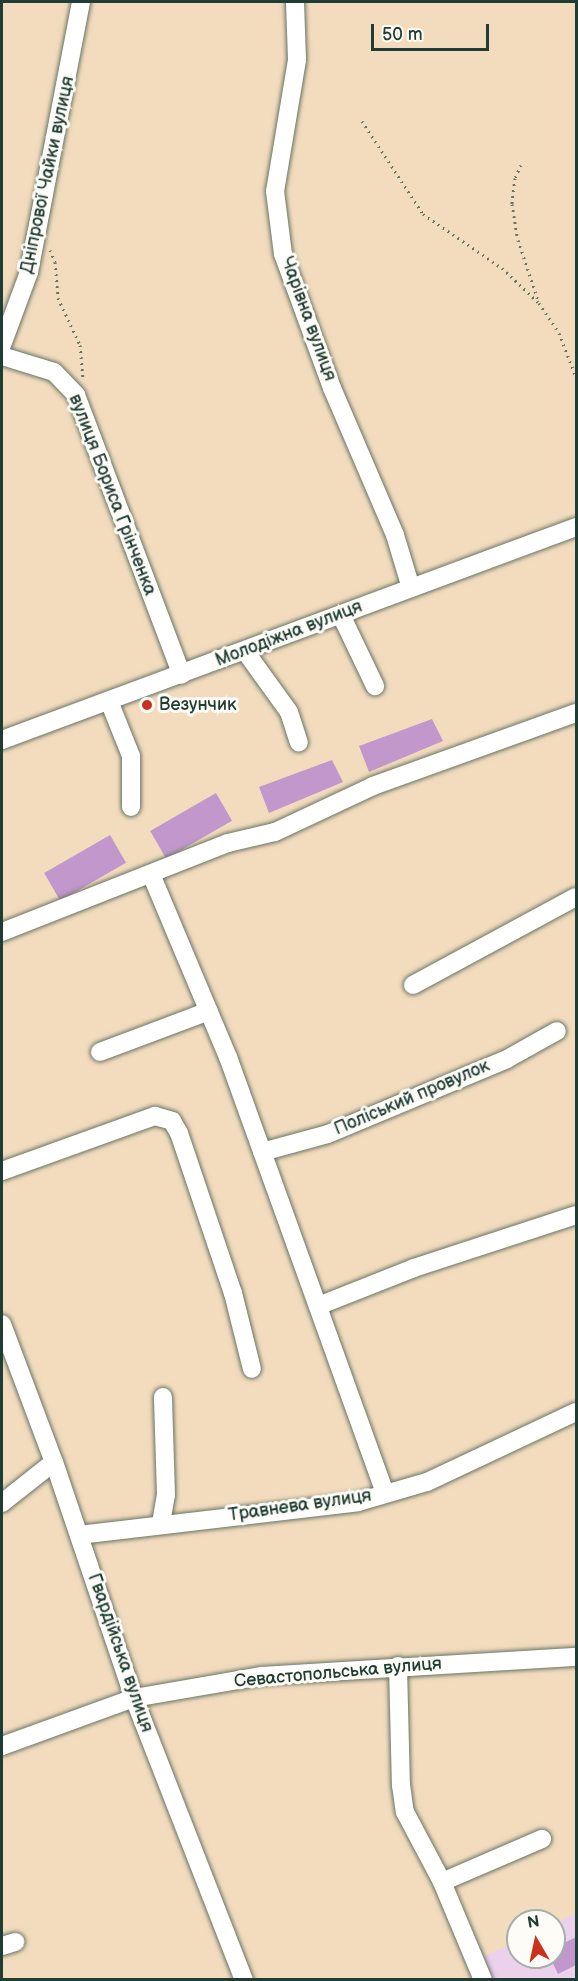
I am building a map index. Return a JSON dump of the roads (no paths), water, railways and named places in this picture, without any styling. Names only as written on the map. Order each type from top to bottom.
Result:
[{"type":"street","name":"Дніпрової Чайки вулиця","points":[[2,345],[29,272],[81,2]]},
{"type":"street","name":"Чарівна вулиця","points":[[296,2],[297,60],[275,191],[283,254],[332,388],[395,535],[411,588]]},
{"type":"street","name":"вулиця Бориса Грінченка","points":[[2,356],[54,372],[76,395],[182,675]]},
{"type":"street","name":"Молодіжна вулиця","points":[[2,741],[576,527]]},
{"type":"street","points":[[341,615],[375,686]]},
{"type":"street","points":[[245,651],[289,712],[299,742]]},
{"type":"street","points":[[109,701],[131,756],[131,807]]},
{"type":"street","points":[[2,933],[228,843],[275,832],[374,786],[576,713]]},
{"type":"street","points":[[152,874],[262,1152],[385,1494]]},
{"type":"street","points":[[413,985],[576,897]]},
{"type":"street","points":[[100,1052],[208,1011]]},
{"type":"street","name":"Поліський провулок","points":[[262,1152],[328,1134],[507,1059],[557,1031]]},
{"type":"street","points":[[2,1172],[155,1116],[171,1121],[179,1133],[233,1293],[252,1369]]},
{"type":"street","points":[[318,1306],[414,1268],[576,1215]]},
{"type":"street","name":"Гвардійська вулиця","points":[[2,1324],[54,1462],[134,1698],[244,1980]]},
{"type":"street","points":[[161,1523],[166,1495],[163,1397]]},
{"type":"street","name":"Травнева вулиця","points":[[79,1536],[161,1523],[358,1502],[427,1482],[576,1412]]},
{"type":"street","points":[[2,1503],[54,1462]]},
{"type":"street","name":"Севастопольська вулиця","points":[[2,1746],[134,1698],[262,1676],[576,1657]]},
{"type":"street","points":[[398,1666],[401,1785],[405,1812],[442,1882],[483,1980]]},
{"type":"street","points":[[442,1882],[542,1839]]},
{"type":"place","name":"Везунчик","points":[[147,705]]}]
